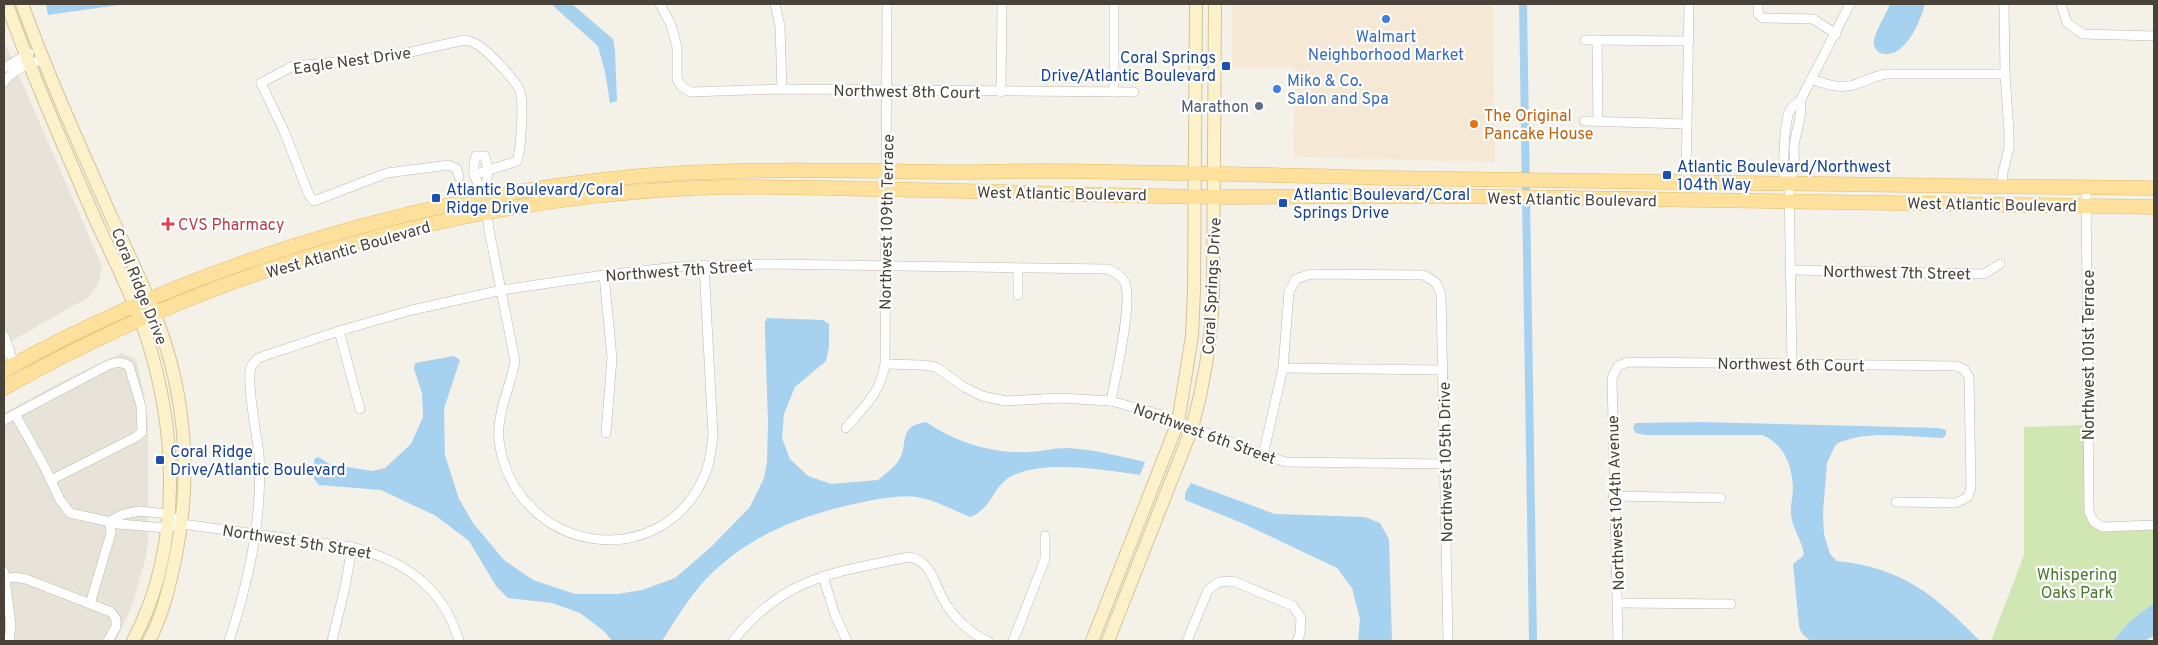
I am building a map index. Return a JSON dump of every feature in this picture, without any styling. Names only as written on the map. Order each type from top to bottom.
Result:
[{"type":"main road","name":"Coral Ridge Drive","points":[[7,4],[27,59],[140,320],[156,370],[168,424],[170,467],[166,528],[156,582],[145,616],[133,641]]},
{"type":"main road","name":"Coral Ridge Drive","points":[[22,4],[41,54],[149,300],[174,377],[182,422],[186,469],[182,524],[173,569],[162,609],[149,641]]},
{"type":"main road","name":"Coral Springs Drive","points":[[1092,641],[1178,422],[1192,336],[1196,4]]},
{"type":"main road","name":"Coral Springs Drive","points":[[1108,641],[1192,428],[1202,394],[1211,337],[1215,196],[1215,4]]},
{"type":"main road","name":"West Atlantic Boulevard","points":[[7,361],[54,344],[149,300],[240,264],[304,243],[403,216],[486,205],[640,176],[754,171],[887,171],[2154,188]]},
{"type":"main road","name":"West Atlantic Boulevard","points":[[4,388],[69,352],[216,289],[299,260],[486,205],[696,188],[2154,207]]},
{"type":"street","name":"Northwest 8th Court","points":[[660,4],[671,25],[677,47],[677,79],[682,87],[691,92],[782,89],[1134,92]]},
{"type":"street","points":[[775,4],[780,26],[782,89]]},
{"type":"street","name":"Northwest 109th Terrace","points":[[846,428],[882,382],[885,364],[887,4]]},
{"type":"street","points":[[1001,92],[1002,4]]},
{"type":"street","points":[[1114,4],[1114,92]]},
{"type":"street","points":[[1686,181],[1689,4]]},
{"type":"street","points":[[1758,4],[1758,14],[1763,18],[1813,18],[1836,34]]},
{"type":"street","points":[[1792,363],[1790,183],[1796,169],[1790,147],[1788,114],[1793,106],[1800,101],[1850,4]]},
{"type":"street","points":[[2002,186],[2010,132],[2004,74],[2004,4]]},
{"type":"street","points":[[2061,4],[2068,22],[2083,34],[2154,36]]},
{"type":"street","name":"Eagle Nest Drive","points":[[458,177],[457,169],[449,165],[387,173],[314,201],[309,195],[284,131],[261,83],[282,71],[306,63],[364,60],[464,40],[473,42],[481,47],[516,84],[520,93],[520,151],[517,161],[474,175]]},
{"type":"street","points":[[1585,40],[1688,41]]},
{"type":"street","points":[[1597,40],[1598,121]]},
{"type":"street","points":[[4,68],[41,54]]},
{"type":"street","points":[[4,82],[27,59]]},
{"type":"street","points":[[1811,79],[1838,87],[1857,84],[1874,76],[1886,74],[2004,74]]},
{"type":"street","points":[[1790,147],[1802,115],[1800,101]]},
{"type":"street","points":[[1584,121],[1687,124]]},
{"type":"street","points":[[486,205],[474,175],[476,156],[485,156],[488,171],[486,205],[489,230],[515,361],[512,380],[502,407],[498,425],[499,446],[513,485],[528,506],[545,521],[565,531],[586,538],[608,540],[632,537],[654,529],[675,516],[690,502],[703,479],[710,458],[713,435],[704,265]]},
{"type":"street","name":"Northwest 101st Terrace","points":[[2086,187],[2089,512],[2094,522],[2103,527],[2154,525]]},
{"type":"street","name":"Northwest 7th Street","points":[[1792,270],[1984,274],[2000,264]]},
{"type":"street","name":"Northwest 7th Street","points":[[256,533],[259,497],[259,455],[250,380],[251,367],[258,358],[339,331],[412,310],[502,290],[604,275],[704,265],[885,265],[1108,269],[1119,275],[1125,284],[1127,296],[1119,363],[1111,401]]},
{"type":"street","points":[[1018,268],[1018,295]]},
{"type":"street","name":"Northwest 105th Drive","points":[[1283,368],[1289,292],[1296,279],[1311,274],[1424,276],[1436,284],[1441,294],[1448,641]]},
{"type":"street","points":[[604,275],[612,336],[606,433]]},
{"type":"street","points":[[339,331],[360,409]]},
{"type":"street","points":[[4,336],[10,348],[7,361]]},
{"type":"street","name":"Northwest 6th Court","points":[[1618,366],[1628,362],[1792,363],[1956,366],[1964,369],[1969,377],[1971,487],[1968,497],[1956,503],[1896,502]]},
{"type":"street","points":[[4,420],[108,365],[124,363],[129,366],[141,406],[142,432],[136,437],[51,480]]},
{"type":"street","name":"Northwest 6th Street","points":[[885,364],[922,364],[936,367],[964,387],[982,396],[1006,401],[1059,398],[1111,401],[1158,414],[1263,455],[1286,462],[1312,464],[1445,464]]},
{"type":"street","name":"Northwest 104th Avenue","points":[[1618,366],[1612,378],[1613,496],[1618,641]]},
{"type":"street","points":[[1263,455],[1283,368],[1443,370]]},
{"type":"street","name":"Northwest 5th Street","points":[[15,414],[65,508],[70,513],[86,518],[130,525],[166,528],[182,524],[256,533],[352,547],[378,554],[404,566],[423,581],[454,622],[459,641]]},
{"type":"street","points":[[1613,496],[1721,498]]},
{"type":"street","name":"Northwest 5th Street","points":[[110,521],[131,512],[140,511],[168,514],[182,524]]},
{"type":"street","points":[[130,525],[131,512]]},
{"type":"street","points":[[90,604],[111,533],[110,521]]},
{"type":"street","points":[[229,641],[245,592],[256,533]]},
{"type":"street","points":[[1013,641],[1045,559],[1045,536]]},
{"type":"street","points":[[332,641],[352,547]]},
{"type":"street","points":[[733,641],[754,618],[778,597],[801,584],[843,570],[909,557],[919,558],[928,566],[944,601],[960,621],[980,638],[988,641]]},
{"type":"street","points":[[9,641],[11,624],[5,575],[26,579],[111,612],[116,620],[116,627],[108,641]]},
{"type":"street","points":[[823,576],[835,615],[847,641]]},
{"type":"street","points":[[1187,641],[1208,590],[1219,582],[1233,581],[1293,606],[1301,618],[1300,634],[1297,641]]},
{"type":"street","points":[[1618,603],[1730,604]]},
{"type":"shaded area","points":[[1232,4],[1493,4],[1495,162],[1294,157],[1295,67],[1232,67]]},
{"type":"shaded area","points":[[4,41],[102,266],[98,285],[89,297],[4,345]]},
{"type":"shaded area","points":[[121,353],[136,359],[144,394],[148,425],[148,543],[133,603],[116,641],[4,641],[4,413],[63,381]]},
{"type":"green space","name":"Whispering Oaks Park","points":[[2086,425],[2093,526],[2102,531],[2154,530],[2154,603],[2130,621],[2113,641],[1991,641],[2024,555],[2024,427]]},
{"type":"water","points":[[46,4],[126,4],[48,15]]},
{"type":"water","points":[[551,4],[572,4],[613,39],[617,101],[610,103],[598,46]]},
{"type":"water","points":[[1890,4],[1925,4],[1916,28],[1905,44],[1893,53],[1883,54],[1876,50],[1874,40]]},
{"type":"water","points":[[767,318],[823,320],[829,324],[829,347],[826,361],[795,387],[784,414],[782,438],[790,459],[808,476],[831,484],[878,480],[899,460],[905,436],[911,427],[926,422],[950,436],[989,449],[1031,452],[1062,448],[1076,449],[1106,453],[1145,462],[1140,475],[1072,467],[1036,469],[1007,479],[983,509],[970,517],[931,500],[910,496],[892,497],[849,505],[809,516],[772,531],[754,541],[721,565],[694,593],[662,641],[612,641],[605,632],[580,613],[552,603],[508,598],[496,586],[469,541],[436,516],[381,490],[319,485],[314,479],[314,459],[318,457],[330,464],[372,471],[385,468],[411,444],[423,417],[422,393],[414,369],[415,363],[454,356],[460,360],[444,409],[445,455],[459,499],[473,523],[504,560],[533,580],[575,594],[617,594],[642,590],[675,578],[711,547],[750,507],[764,478],[767,461],[768,423],[765,333]]},
{"type":"water","points":[[1701,422],[1939,428],[1946,430],[1946,435],[1942,438],[1875,435],[1848,439],[1836,444],[1827,463],[1823,513],[1824,534],[1830,554],[1837,561],[1881,570],[1916,586],[1948,610],[1980,641],[1811,641],[1807,638],[1799,626],[1793,564],[1804,555],[1791,515],[1793,488],[1791,471],[1789,463],[1781,450],[1770,439],[1762,435],[1646,435],[1636,433],[1633,428],[1635,423]]},
{"type":"water","points":[[1191,483],[1275,514],[1365,517],[1380,523],[1389,539],[1392,641],[1358,641],[1360,619],[1352,588],[1337,568],[1242,523],[1185,500],[1185,493]]},
{"type":"water","points":[[2154,603],[2154,636],[2144,641],[2113,641],[2130,621]]},
{"type":"waterway","points":[[1523,4],[1533,641]]},
{"type":"place","name":"Walmart Neighborhood Market","points":[[1386,19]]},
{"type":"place","name":"Coral Springs Drive/Atlantic Boulevard","points":[[1226,66]]},
{"type":"place","name":"Miko & Co. Salon and Spa","points":[[1277,89]]},
{"type":"place","name":"Marathon","points":[[1259,106]]},
{"type":"place","name":"The Original Pancake House","points":[[1474,124]]},
{"type":"place","name":"Atlantic Boulevard/Northwest 104th Way","points":[[1667,175]]},
{"type":"place","name":"Atlantic Boulevard/Coral Ridge Drive","points":[[436,198]]},
{"type":"place","name":"Atlantic Boulevard/Coral Springs Drive","points":[[1283,203]]},
{"type":"place","name":"CVS Pharmacy","points":[[168,224]]},
{"type":"place","name":"Coral Ridge Drive/Atlantic Boulevard","points":[[160,460]]}]
